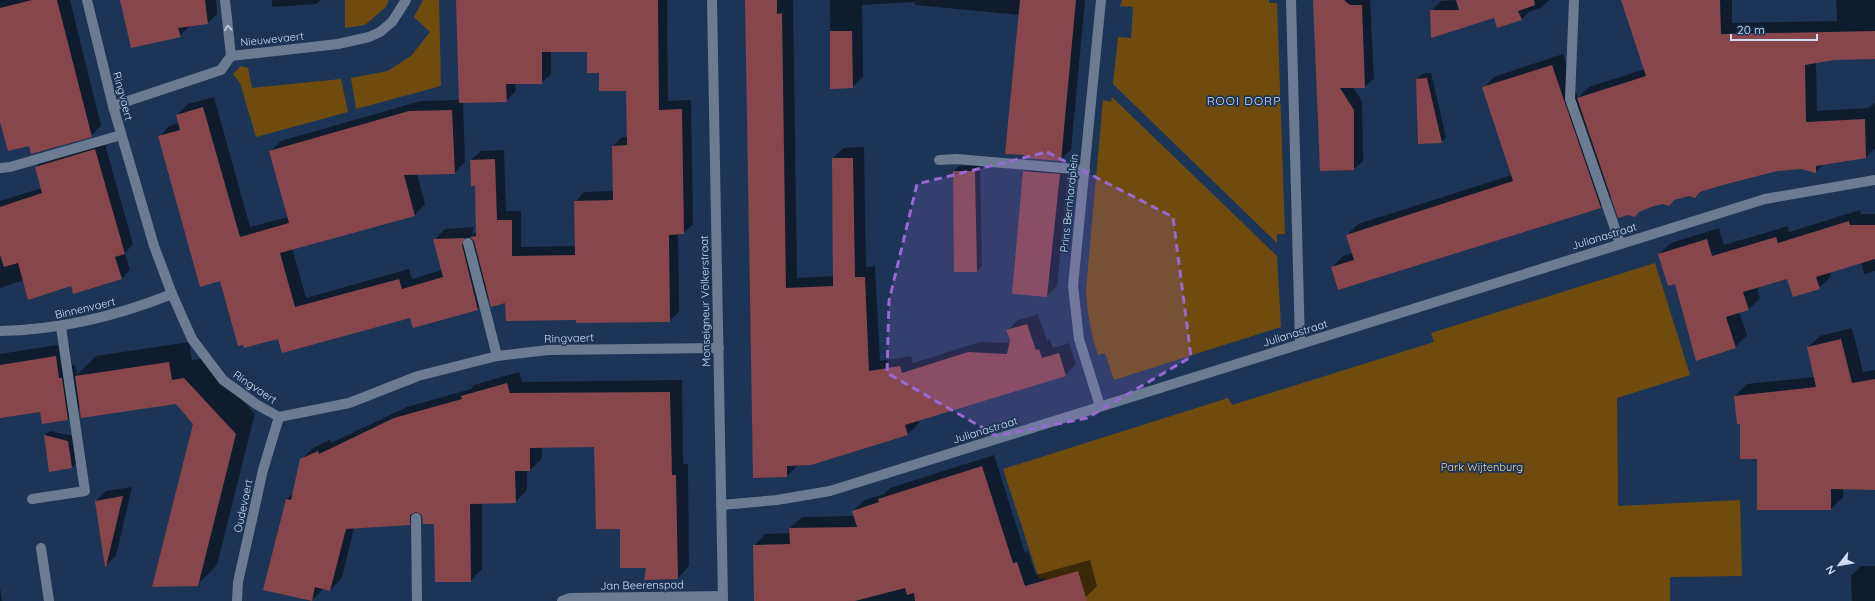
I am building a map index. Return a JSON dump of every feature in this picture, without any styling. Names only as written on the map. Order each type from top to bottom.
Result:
[{"type":"street","name":"Ringvaert","points":[[87,0],[113,106],[154,246],[172,294],[192,339],[223,380],[256,404],[279,417],[349,403],[418,376],[497,356],[548,350],[718,348]]},
{"type":"street","points":[[225,0],[231,56]]},
{"type":"street","name":"Nieuwevaert","points":[[113,106],[221,70],[231,56],[338,44],[369,37],[380,32],[392,22],[406,0]]},
{"type":"street","name":"Monseigneur Völkerstraat","points":[[712,0],[723,598]]},
{"type":"street","name":"Prins Bernhardplein","points":[[1100,406],[1079,339],[1073,286],[1101,0]]},
{"type":"street","points":[[1291,0],[1300,344]]},
{"type":"street","points":[[1574,0],[1570,99],[1620,243]]},
{"type":"street","points":[[0,168],[10,167],[121,135]]},
{"type":"street","points":[[939,160],[957,159],[1085,170]]},
{"type":"street","name":"Julianastraat","points":[[721,505],[777,500],[830,491],[1620,243],[1765,199],[1875,180]]},
{"type":"street","points":[[468,243],[497,356]]},
{"type":"street","name":"Binnenvaert","points":[[0,331],[61,327],[144,305],[172,294]]},
{"type":"street","points":[[32,499],[85,491],[61,327]]},
{"type":"street","name":"Oudevaert","points":[[237,601],[238,582],[263,470],[279,417]]},
{"type":"street","points":[[416,518],[417,601]]},
{"type":"street","points":[[41,548],[49,601]]},
{"type":"street","name":"Jan Beerenspad","points":[[562,601],[570,598],[723,598]]},
{"type":"highlighted area","points":[[1047,152],[1173,217],[1191,357],[1087,418],[997,436],[887,373],[889,301],[917,184]]},
{"type":"green space","points":[[345,0],[389,0],[386,7],[365,25],[345,28]]},
{"type":"green space","points":[[423,0],[439,0],[441,86],[356,109],[351,78],[388,71],[412,55],[430,32],[414,17]]},
{"type":"green space","points":[[1122,0],[1269,0],[1269,3],[1277,3],[1285,234],[1277,234],[1277,243],[1113,84],[1118,37],[1131,38],[1133,7],[1120,6]]},
{"type":"green space","points":[[241,66],[248,68],[252,88],[341,79],[348,112],[256,137],[240,83],[233,74]]},
{"type":"green space","points":[[1112,97],[1277,256],[1281,327],[1114,380],[1105,353],[1098,355],[1088,315],[1086,290],[1103,100],[1111,102]]},
{"type":"green space","name":"Park Wijtenburg","points":[[1655,263],[1690,375],[1617,398],[1618,506],[1740,500],[1742,576],[1670,577],[1670,601],[1050,601],[1044,578],[1039,579],[1003,469],[1228,398],[1232,405],[1434,342],[1431,333]]},
{"type":"building","points":[[32,0],[57,0],[92,137],[31,154],[29,146],[8,151],[0,122],[0,8]]},
{"type":"building","points":[[120,0],[205,0],[208,24],[178,28],[181,37],[131,48]]},
{"type":"building","points":[[456,0],[658,0],[659,110],[682,109],[684,234],[669,235],[670,322],[576,323],[576,320],[506,321],[505,303],[491,307],[474,241],[470,237],[476,236],[475,186],[471,186],[470,160],[495,159],[497,220],[512,220],[512,256],[575,255],[574,201],[613,200],[612,146],[627,145],[626,91],[599,91],[599,73],[587,73],[587,52],[542,52],[542,84],[506,84],[507,102],[459,103]]},
{"type":"building","points":[[745,0],[777,0],[777,14],[782,13],[786,288],[833,286],[832,158],[853,158],[855,277],[865,277],[869,371],[900,366],[902,373],[968,352],[1007,354],[1010,340],[1006,330],[1027,324],[1036,350],[1039,349],[1042,358],[1059,353],[1066,376],[905,425],[908,435],[811,465],[787,466],[787,477],[753,478]]},
{"type":"building","points":[[1020,0],[1076,0],[1061,161],[1024,158],[1024,155],[1005,154]]},
{"type":"building","points":[[1313,0],[1344,0],[1350,5],[1362,5],[1365,88],[1340,88],[1354,110],[1354,170],[1320,171]]},
{"type":"building","points":[[1456,0],[1534,0],[1535,5],[1518,11],[1522,20],[1497,28],[1494,18],[1431,38],[1430,10],[1459,10]]},
{"type":"building","points":[[1621,0],[1720,0],[1721,34],[1875,31],[1875,59],[1834,60],[1805,65],[1806,122],[1865,119],[1866,158],[1816,166],[1816,173],[1801,169],[1777,171],[1700,192],[1695,198],[1689,196],[1674,200],[1669,206],[1663,204],[1654,206],[1639,212],[1635,217],[1628,215],[1618,218],[1577,98],[1646,76]]},
{"type":"building","points":[[830,31],[852,31],[853,88],[830,89]]},
{"type":"building","points":[[1552,65],[1601,208],[1338,290],[1331,267],[1354,260],[1346,235],[1513,181],[1482,87]]},
{"type":"building","points":[[1427,78],[1442,143],[1418,144],[1416,79]]},
{"type":"building","points":[[203,107],[240,237],[289,223],[269,151],[409,111],[452,110],[455,174],[404,175],[415,216],[280,253],[295,307],[399,279],[402,289],[443,277],[433,239],[465,238],[462,245],[478,310],[413,328],[410,318],[282,353],[278,339],[244,348],[243,345],[238,346],[220,281],[200,287],[158,136],[180,130],[176,115]]},
{"type":"building","points":[[95,149],[125,254],[115,257],[122,279],[73,294],[71,286],[28,300],[18,263],[4,267],[0,255],[0,207],[42,193],[35,167]]},
{"type":"building","points":[[953,171],[975,171],[977,272],[954,272]]},
{"type":"building","points":[[1023,171],[1060,174],[1047,297],[1012,294]]},
{"type":"building","points":[[1849,221],[1850,225],[1875,225],[1875,259],[1816,277],[1820,289],[1793,297],[1787,279],[1743,292],[1749,310],[1726,317],[1736,348],[1696,361],[1675,284],[1668,286],[1658,254],[1707,239],[1712,256],[1776,237],[1778,243]]},
{"type":"building","points":[[1841,339],[1852,383],[1875,379],[1875,490],[1831,489],[1831,510],[1757,510],[1757,459],[1740,459],[1740,424],[1737,424],[1734,396],[1816,387],[1807,347]]},
{"type":"building","points":[[56,356],[59,378],[62,378],[68,420],[42,424],[40,412],[0,418],[0,365]]},
{"type":"building","points":[[169,362],[172,380],[184,378],[236,434],[198,586],[152,587],[193,424],[176,404],[81,418],[75,376]]},
{"type":"building","points":[[507,383],[510,393],[670,392],[672,475],[676,475],[678,579],[644,580],[646,568],[620,568],[620,529],[596,529],[594,447],[530,448],[530,471],[515,471],[516,503],[470,504],[471,582],[435,582],[434,524],[423,524],[422,515],[416,512],[410,515],[410,525],[346,529],[330,591],[315,587],[312,601],[263,590],[286,499],[291,500],[300,459],[318,451],[319,454],[394,418],[462,399],[461,396]]},
{"type":"building","points":[[44,435],[68,441],[72,468],[49,472]]},
{"type":"building","points":[[982,466],[1013,563],[1017,562],[1025,586],[1078,571],[1087,601],[915,601],[914,593],[907,595],[905,588],[855,601],[754,601],[753,545],[790,544],[789,528],[857,527],[852,511],[879,502],[878,499]]},
{"type":"building","points":[[123,496],[106,567],[105,567],[95,501]]},
{"type":"district","name":"ROOI DORP","points":[[1244,100]]}]
